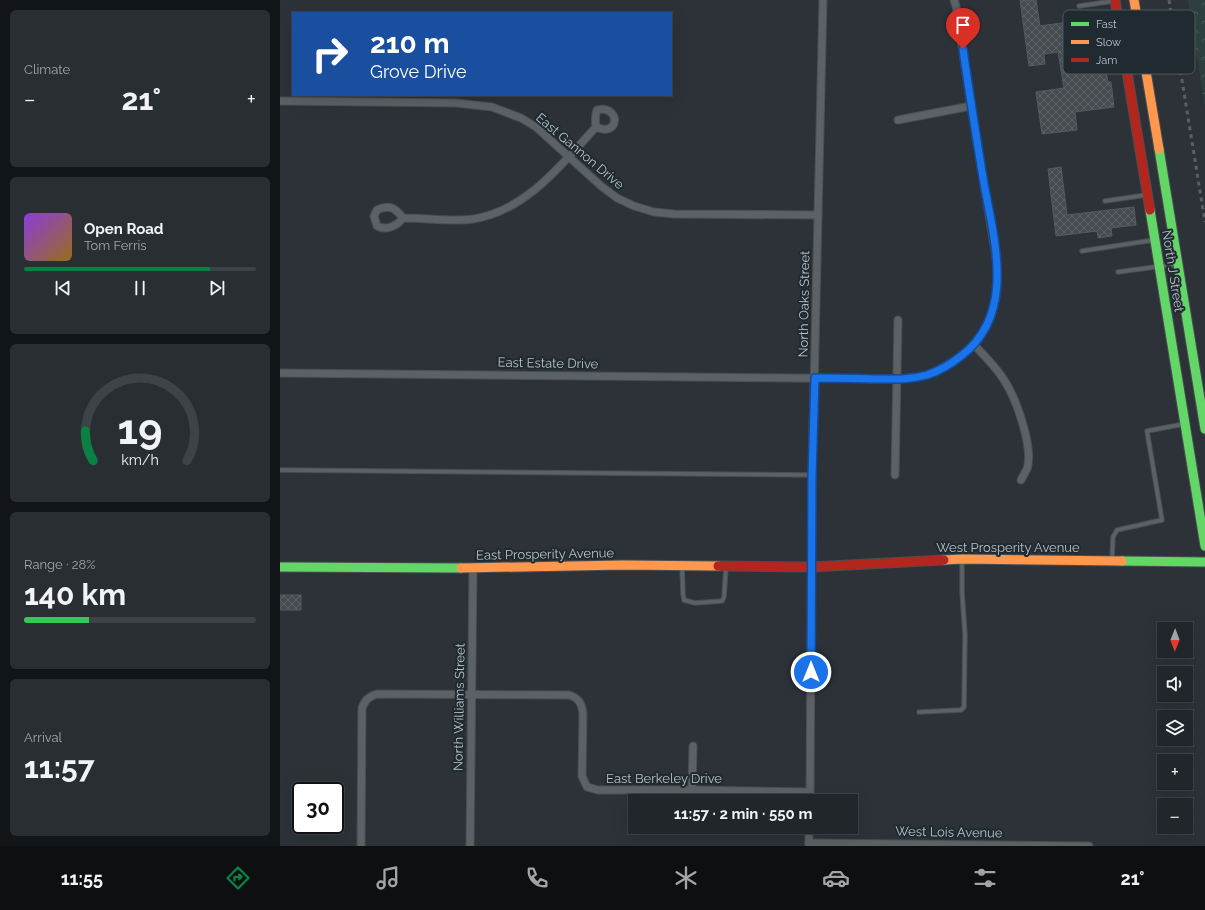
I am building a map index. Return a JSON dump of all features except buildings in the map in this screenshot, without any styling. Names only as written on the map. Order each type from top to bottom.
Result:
[{"type":"main road","name":"North J Street","points":[[1115,0],[1117,10]]},
{"type":"main road","name":"North J Street","points":[[1134,0],[1136,10]]},
{"type":"main road","name":"North J Street","points":[[1127,74],[1205,546]]},
{"type":"main road","name":"North J Street","points":[[1146,74],[1205,429]]},
{"type":"main road","name":"West Prosperity Avenue","points":[[811,566],[962,559],[1205,562]]},
{"type":"main road","name":"East Prosperity Avenue","points":[[280,567],[473,568],[623,565],[811,566]]},
{"type":"street","name":"North Oaks Street","points":[[810,792],[812,476],[822,96],[823,0]]},
{"type":"street","name":"East Estate Drive","points":[[280,373],[897,379],[928,374],[955,361],[974,345],[984,332],[990,317],[997,290],[998,263],[954,0]]},
{"type":"street","name":"East Gannon Drive","points":[[280,101],[456,104],[492,107],[521,118],[536,127],[600,186],[617,198],[634,206],[654,212],[674,214],[818,215]]},
{"type":"street","points":[[898,120],[971,106]]},
{"type":"street","points":[[403,218],[474,218],[507,208],[537,188],[569,157],[596,127]]},
{"type":"street","points":[[895,475],[898,320]]},
{"type":"street","points":[[974,345],[992,364],[1005,381],[1021,419],[1026,438],[1028,455],[1027,468],[1021,480]]},
{"type":"street","name":"North Williams Street","points":[[470,846],[473,568]]},
{"type":"street","name":"East Berkeley Drive","points":[[361,846],[362,715],[364,702],[369,697],[377,694],[569,695],[575,697],[579,700],[582,707],[582,776],[586,786],[598,790],[810,792]]},
{"type":"street","points":[[692,790],[693,746]]},
{"type":"street","name":"West Lois Avenue","points":[[809,844],[1089,846]]},
{"type":"lane","points":[[1079,6],[1119,0]]},
{"type":"lane","points":[[1105,201],[1147,194]]},
{"type":"lane","points":[[1082,251],[1155,240]]},
{"type":"lane","points":[[1118,272],[1178,263]]},
{"type":"lane","points":[[1112,561],[1113,537],[1117,530],[1162,520],[1147,431],[1185,424]]},
{"type":"lane","points":[[280,470],[812,476]]},
{"type":"lane","points":[[919,712],[960,710],[964,707],[965,635],[962,591],[962,559]]},
{"type":"lane","points":[[682,566],[684,600],[695,603],[722,601],[724,597],[726,566]]},
{"type":"green space","points":[[1188,0],[1205,0],[1205,107],[1195,44],[1195,10],[1190,10]]},
{"type":"railway","points":[[1169,0],[1171,10]]},
{"type":"railway","points":[[1181,74],[1205,222]]},
{"type":"traffic: fast","points":[[1159,149],[1205,429]]},
{"type":"traffic: fast","points":[[1150,210],[1205,546]]},
{"type":"traffic: fast","points":[[1122,561],[1205,562]]},
{"type":"traffic: fast","points":[[280,567],[461,568]]},
{"type":"traffic: slow","points":[[1134,0],[1136,10]]},
{"type":"traffic: slow","points":[[1146,74],[1159,149]]},
{"type":"traffic: slow","points":[[944,560],[1122,561]]},
{"type":"traffic: slow","points":[[461,568],[623,565],[718,566]]},
{"type":"traffic: jam","points":[[1115,0],[1117,10]]},
{"type":"traffic: jam","points":[[1127,74],[1150,210]]},
{"type":"traffic: jam","points":[[718,566],[811,567],[944,560]]},
{"type":"route","points":[[811,672],[812,476],[815,378],[913,378],[943,368],[955,361],[974,345],[984,332],[994,304],[997,290],[998,263],[971,106],[963,49]]}]
